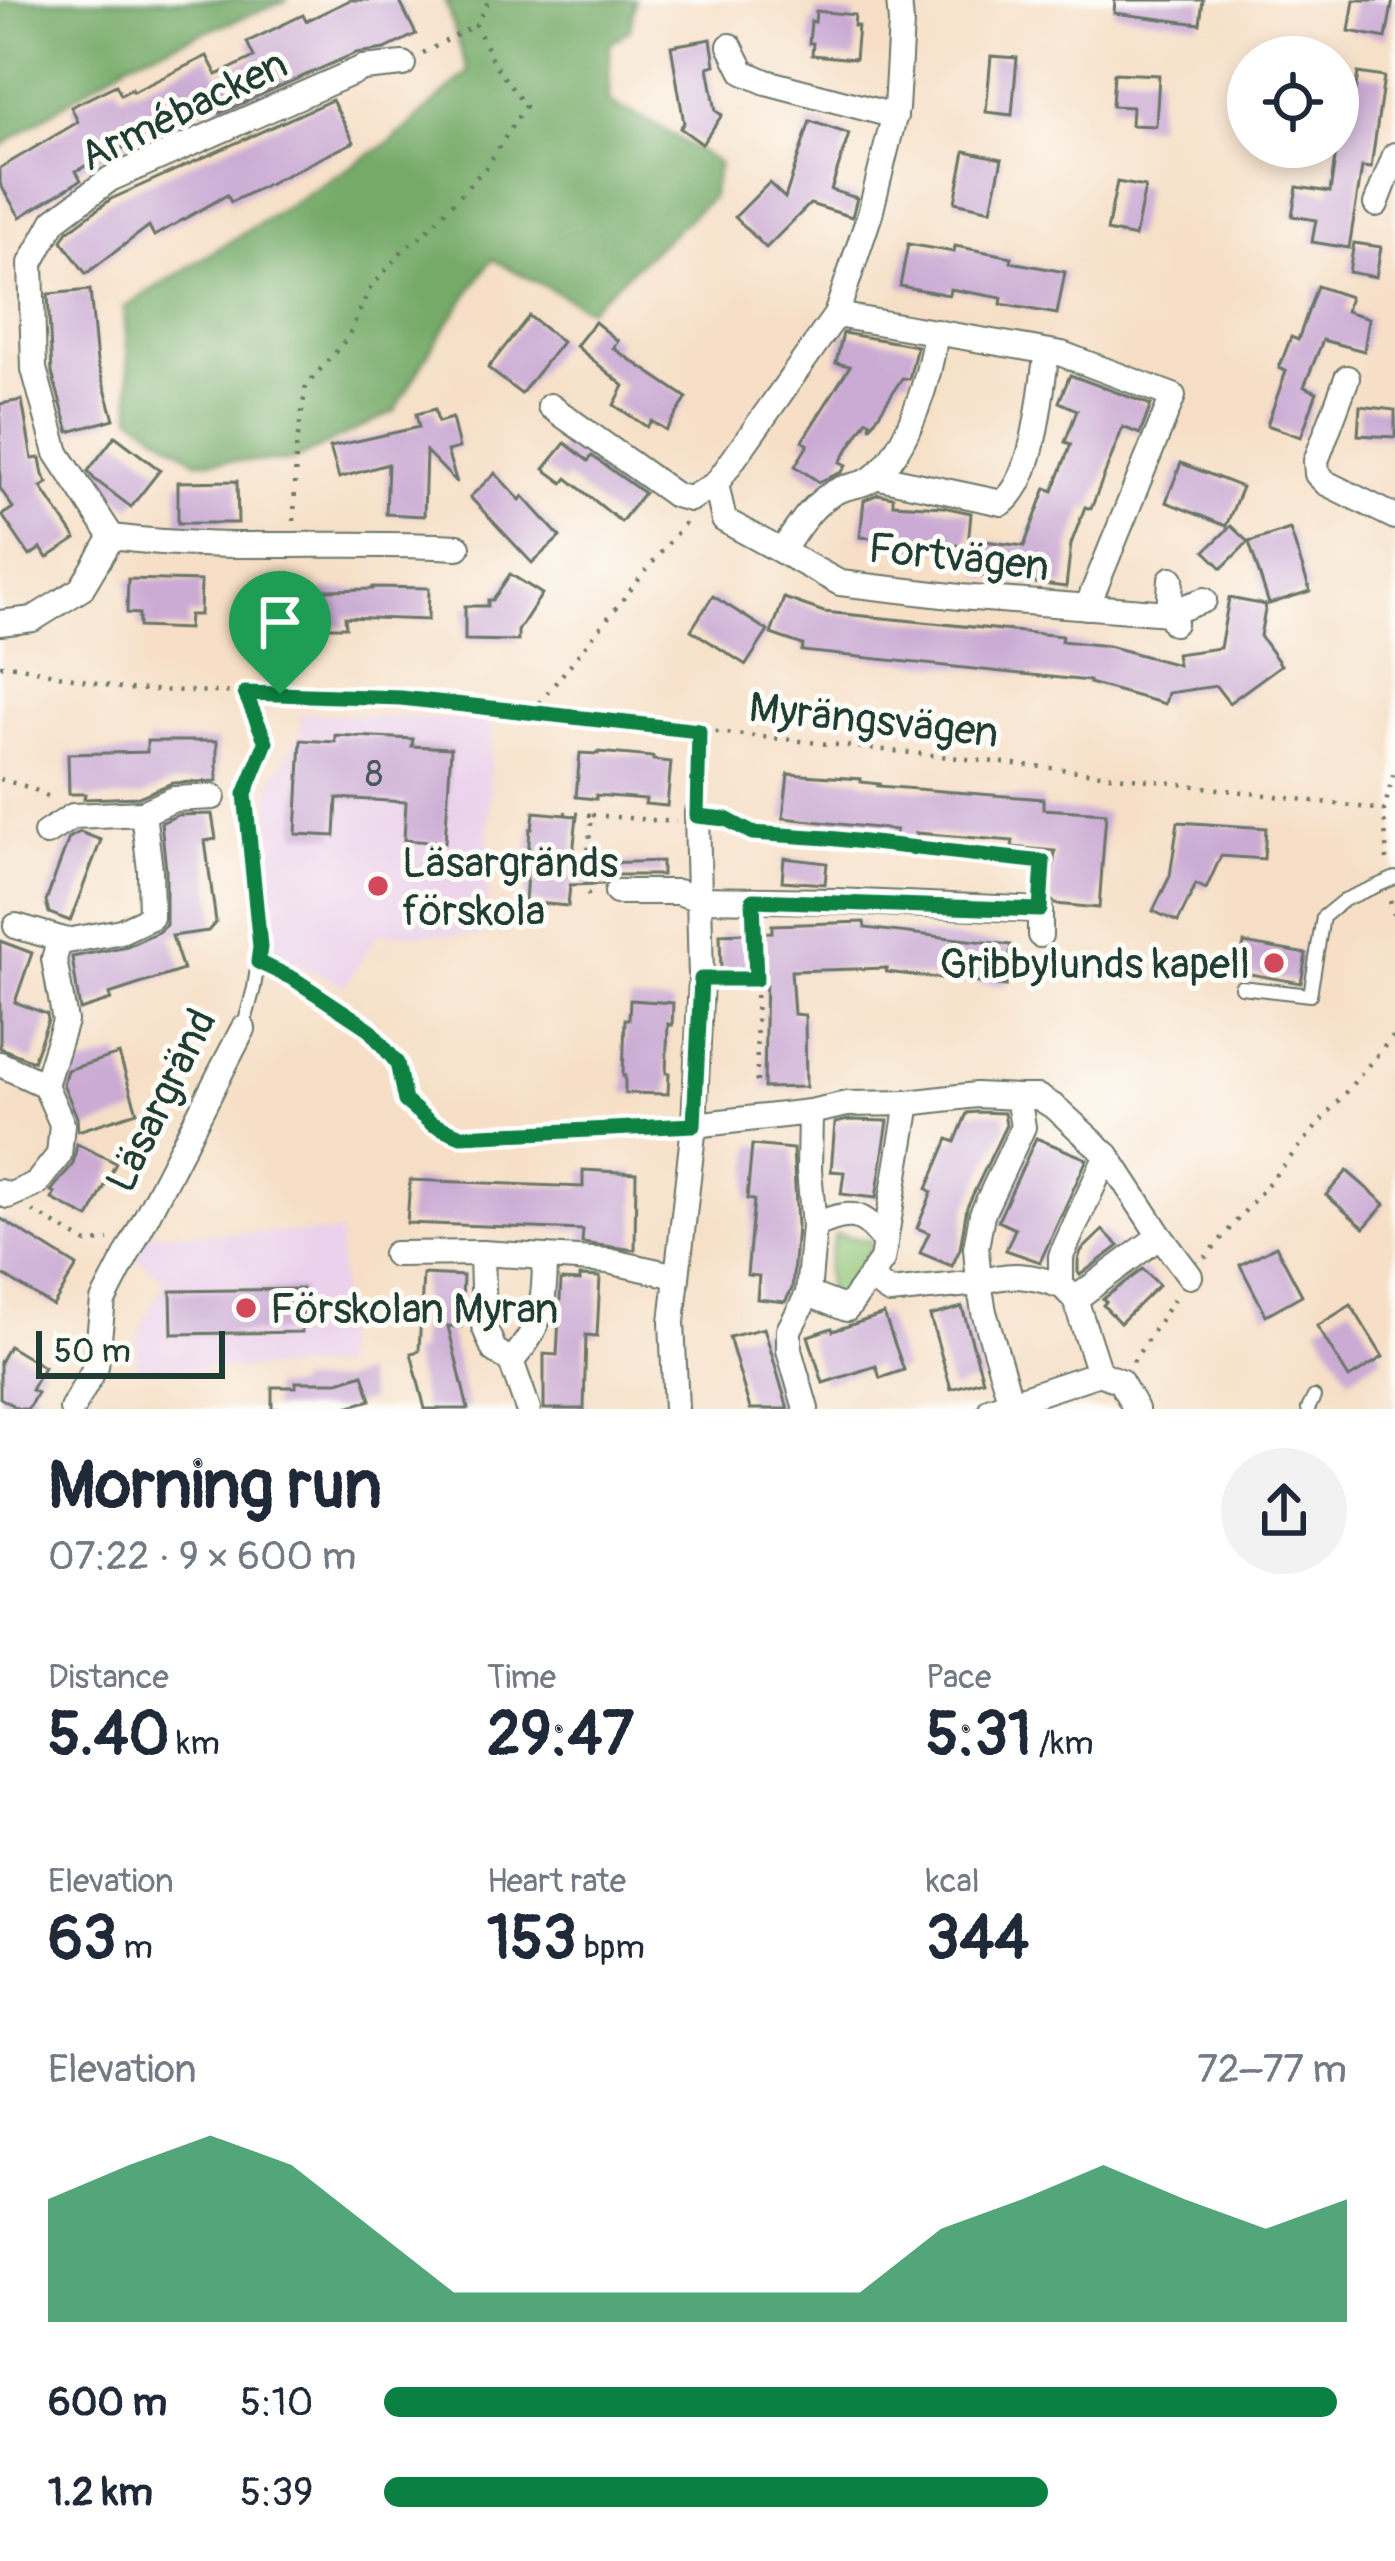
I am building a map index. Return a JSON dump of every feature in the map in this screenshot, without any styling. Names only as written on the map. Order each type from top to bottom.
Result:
[{"type":"street","points":[[550,406],[675,494],[690,499],[716,484],[836,315],[870,214],[895,116],[899,0]]},
{"type":"street","points":[[730,46],[743,72],[766,82],[895,116]]},
{"type":"street","name":"Armébacken","points":[[112,537],[57,453],[34,369],[31,263],[53,221],[110,179],[363,68],[403,64]]},
{"type":"street","points":[[1376,204],[1395,154]]},
{"type":"street","name":"Fortvägen","points":[[836,315],[1062,354],[1173,396],[1087,607]]},
{"type":"street","points":[[782,551],[805,516],[836,491],[870,482],[897,446],[918,405],[932,364],[936,332]]},
{"type":"street","points":[[875,476],[1002,503],[1013,495],[1024,470],[1047,352]]},
{"type":"street","points":[[1347,378],[1316,460],[1318,474],[1326,483],[1395,517]]},
{"type":"street","name":"Fortvägen","points":[[716,484],[724,520],[839,583],[1173,619]]},
{"type":"street","points":[[0,623],[33,619],[81,589],[112,537],[167,544],[458,547]]},
{"type":"street","points":[[1171,579],[1173,619],[1204,600]]},
{"type":"street","points":[[46,832],[73,816],[143,813],[174,800],[213,797]]},
{"type":"street","points":[[16,926],[67,941],[121,931],[151,916],[143,813]]},
{"type":"street","points":[[676,1409],[672,1322],[694,1125],[701,979],[697,815]]},
{"type":"street","points":[[617,892],[678,892],[699,899],[1040,922]]},
{"type":"street","points":[[4,1194],[36,1184],[59,1155],[62,1124],[45,1085],[65,1021],[54,959],[60,939]]},
{"type":"street","name":"Läsargränd","points":[[72,1409],[96,1366],[104,1301],[243,1028]]},
{"type":"street","points":[[0,1064],[45,1085]]},
{"type":"street","points":[[694,1125],[847,1104],[976,1095],[1038,1097],[1107,1155],[1190,1276]]},
{"type":"street","points":[[1018,1097],[1023,1127],[982,1214],[976,1248],[1001,1406],[1110,1377]]},
{"type":"street","points":[[808,1294],[847,1309],[882,1260],[908,1103]]},
{"type":"street","points":[[806,1409],[789,1350],[789,1330],[808,1294],[814,1226],[810,1112]]},
{"type":"street","points":[[1107,1155],[1061,1256],[1068,1292],[1110,1377],[1136,1409]]},
{"type":"street","points":[[814,1226],[854,1214],[872,1222],[885,1244]]},
{"type":"street","points":[[1068,1292],[1160,1236]]},
{"type":"street","points":[[395,1254],[482,1253],[608,1261],[677,1276]]},
{"type":"street","points":[[482,1253],[484,1326],[494,1350],[511,1361],[528,1409]]},
{"type":"street","points":[[511,1361],[530,1341],[536,1324],[545,1287],[544,1257]]},
{"type":"street","points":[[871,1279],[890,1292],[980,1282],[1004,1274],[1037,1277],[1068,1292]]},
{"type":"lane","name":"Läsargränd","points":[[243,1028],[260,947],[245,794],[266,742]]},
{"type":"lane","points":[[1241,986],[1310,994],[1323,917],[1344,900],[1395,878]]},
{"type":"path","points":[[403,64],[476,26],[489,0]]},
{"type":"path","points":[[293,537],[296,449],[306,386],[348,337],[369,290],[487,166],[525,106],[493,62],[476,26]]},
{"type":"path","points":[[532,712],[688,519]]},
{"type":"path","points":[[280,694],[287,662],[289,564]]},
{"type":"path","name":"Myrängsvägen","points":[[0,665],[125,689],[401,698],[1070,770],[1384,810],[1395,768]]},
{"type":"path","points":[[245,693],[266,742]]},
{"type":"path","points":[[697,815],[699,731]]},
{"type":"path","points":[[0,779],[52,798],[73,816]]},
{"type":"path","points":[[565,813],[683,822],[697,815],[726,819],[752,833],[1043,862],[1040,922]]},
{"type":"path","points":[[592,815],[584,890],[588,894],[617,892]]},
{"type":"path","points":[[753,900],[757,1086]]},
{"type":"path","points":[[258,962],[294,979],[368,1028],[397,1063],[405,1101],[432,1124],[461,1136],[694,1125]]},
{"type":"path","points":[[701,979],[756,979]]},
{"type":"path","points":[[1110,1377],[1395,1034]]},
{"type":"path","points":[[4,1194],[87,1243]]},
{"type":"shaded area","name":"Läsargränds förskola","points":[[301,713],[491,721],[487,936],[378,933],[345,986],[270,950],[267,840],[271,782],[300,734]]},
{"type":"shaded area","name":"Förskolan Myran","points":[[148,1233],[340,1233],[341,1367],[136,1370],[137,1336],[165,1279],[135,1258]]},
{"type":"green space","points":[[4,0],[289,0],[129,61],[0,147],[0,4]]},
{"type":"green space","points":[[445,0],[635,0],[630,29],[610,44],[609,102],[719,164],[711,198],[588,309],[492,259],[395,411],[292,461],[196,461],[132,416],[124,307],[392,141],[468,72]]},
{"type":"green space","points":[[835,1234],[871,1241],[868,1257],[875,1261],[847,1301],[827,1298]]},
{"type":"building","points":[[350,0],[399,0],[416,34],[385,49],[356,53],[220,113],[214,103],[76,171],[81,180],[20,217],[0,184],[0,168],[78,122],[71,107],[116,85],[121,95],[133,92],[207,56],[217,75],[254,57],[247,42],[303,15],[306,21]]},
{"type":"building","points":[[1115,0],[1203,0],[1200,24],[1114,13]]},
{"type":"building","points":[[1354,0],[1393,0],[1386,38],[1349,31]]},
{"type":"building","points":[[816,11],[855,15],[855,59],[812,55],[811,21],[815,22]]},
{"type":"building","points":[[711,39],[715,65],[708,67],[716,111],[722,115],[702,144],[680,128],[684,123],[671,46]]},
{"type":"building","points":[[991,56],[1017,58],[1012,115],[986,112]]},
{"type":"building","points":[[1114,73],[1159,75],[1156,126],[1131,125],[1132,107],[1112,106]]},
{"type":"building","points":[[1359,73],[1384,77],[1371,168],[1362,167],[1349,248],[1312,242],[1316,220],[1292,216],[1297,187],[1330,192],[1334,168],[1359,168]]},
{"type":"building","points":[[332,100],[354,142],[231,202],[227,195],[154,236],[149,226],[86,274],[62,241],[111,199]]},
{"type":"building","points":[[810,121],[849,134],[831,190],[857,198],[852,217],[810,204],[766,248],[735,217],[769,183],[785,198]]},
{"type":"building","points":[[965,151],[1002,159],[991,210],[955,202]]},
{"type":"building","points":[[1117,182],[1145,187],[1135,237],[1107,231]]},
{"type":"building","points":[[1354,243],[1381,247],[1376,277],[1349,272]]},
{"type":"building","points":[[908,244],[954,252],[955,246],[1065,272],[1057,314],[1001,304],[1002,298],[900,286]]},
{"type":"building","points":[[1317,286],[1350,297],[1346,311],[1369,318],[1364,351],[1323,340],[1304,387],[1317,392],[1301,437],[1267,425],[1286,371],[1279,368],[1291,337],[1298,340]]},
{"type":"building","points":[[90,290],[97,362],[114,419],[69,432],[52,373],[48,294]]},
{"type":"building","points":[[529,316],[562,342],[521,394],[488,368]]},
{"type":"building","points":[[595,322],[618,341],[613,348],[687,398],[666,430],[651,421],[647,427],[614,405],[624,386],[576,346]]},
{"type":"building","points":[[843,333],[917,346],[909,379],[902,378],[870,428],[867,420],[840,462],[846,465],[842,472],[819,482],[795,466],[808,445],[802,441],[850,366],[836,363]]},
{"type":"building","points":[[1070,375],[1151,405],[1140,434],[1123,427],[1091,509],[1085,507],[1071,544],[1066,587],[980,576],[984,541],[1024,546],[1046,488],[1053,491],[1071,444],[1065,442],[1077,410],[1059,402]]},
{"type":"building","points":[[22,400],[32,459],[40,458],[48,483],[41,487],[76,539],[47,558],[41,548],[30,556],[2,515],[13,508],[0,488],[0,404]]},
{"type":"building","points":[[1360,406],[1395,410],[1395,437],[1358,435]]},
{"type":"building","points":[[435,409],[438,422],[452,418],[459,448],[447,451],[457,483],[426,451],[424,516],[386,514],[388,464],[339,478],[330,447],[419,427],[416,414]]},
{"type":"building","points":[[115,436],[160,470],[131,507],[88,471]]},
{"type":"building","points":[[565,443],[644,493],[621,522],[567,478],[563,483],[544,469]]},
{"type":"building","points":[[1181,463],[1242,487],[1226,526],[1166,502]]},
{"type":"building","points":[[495,473],[560,537],[532,563],[470,497]]},
{"type":"building","points":[[237,481],[238,523],[178,523],[178,482]]},
{"type":"building","points":[[878,494],[893,497],[893,504],[971,513],[968,546],[941,544],[941,550],[886,545],[887,539],[860,537],[864,500]]},
{"type":"building","points":[[1231,526],[1248,542],[1222,568],[1205,551]]},
{"type":"building","points":[[1290,529],[1310,591],[1269,604],[1249,542]]},
{"type":"building","points":[[510,574],[542,594],[518,631],[518,641],[465,640],[465,606],[488,606]]},
{"type":"building","points":[[128,579],[201,581],[200,615],[189,615],[188,629],[139,627],[139,614],[127,613]]},
{"type":"building","points":[[429,588],[428,620],[345,617],[346,627],[322,627],[322,590]]},
{"type":"building","points":[[713,596],[768,631],[746,665],[691,630]]},
{"type":"building","points":[[784,598],[824,612],[1062,636],[1061,641],[1108,646],[1178,665],[1176,654],[1220,648],[1229,598],[1266,605],[1260,636],[1281,665],[1229,703],[1216,686],[1168,693],[1165,704],[1089,681],[802,651],[803,645],[771,634]]},
{"type":"building","name":"Läsargränds förskola","points":[[335,735],[413,739],[412,746],[451,748],[445,843],[404,840],[406,802],[337,798],[335,836],[296,834],[301,740],[335,742]]},
{"type":"building","points":[[147,741],[217,741],[217,781],[172,783],[139,797],[84,799],[85,794],[69,794],[68,754],[147,752]]},
{"type":"building","points":[[580,753],[671,762],[667,806],[645,804],[646,799],[576,797]]},
{"type":"building","points":[[788,774],[1043,799],[1043,809],[1106,813],[1099,908],[1055,904],[1050,898],[1055,851],[1012,847],[1013,841],[916,833],[916,838],[895,836],[896,830],[783,818]]},
{"type":"building","points":[[534,812],[577,816],[572,864],[662,861],[662,875],[617,875],[603,884],[570,885],[568,906],[525,902]]},
{"type":"building","points":[[212,814],[216,839],[205,841],[216,922],[208,931],[172,936],[183,970],[109,994],[111,1000],[80,1010],[72,957],[127,946],[166,925],[161,823],[178,815]]},
{"type":"building","points":[[1178,822],[1266,828],[1264,859],[1221,856],[1206,889],[1196,884],[1178,922],[1153,911],[1170,876]]},
{"type":"building","points":[[80,832],[101,840],[70,921],[49,913],[46,901],[69,838]]},
{"type":"building","points":[[784,858],[827,863],[825,884],[782,881]]},
{"type":"building","points":[[864,922],[865,928],[1011,945],[1006,986],[886,972],[887,968],[791,971],[794,1014],[805,1015],[806,1087],[764,1088],[766,969],[721,971],[720,934],[772,932],[772,925]]},
{"type":"building","points":[[0,941],[32,953],[15,1002],[47,1014],[33,1061],[0,1048]]},
{"type":"building","name":"Gribbylunds kapell","points":[[1244,943],[1306,954],[1301,983],[1239,972]]},
{"type":"building","points":[[630,1000],[673,1003],[672,1025],[668,1024],[668,1094],[625,1093],[625,1019],[629,1019]]},
{"type":"building","points":[[119,1054],[137,1112],[78,1131],[63,1084],[67,1070]]},
{"type":"building","points":[[967,1113],[1004,1113],[1006,1125],[967,1207],[952,1266],[920,1253],[929,1233],[917,1228],[948,1139],[955,1142]]},
{"type":"building","points":[[888,1121],[876,1198],[841,1194],[844,1172],[831,1171],[835,1123]]},
{"type":"building","points":[[1036,1138],[1087,1159],[1040,1262],[1006,1250],[1015,1229],[998,1221]]},
{"type":"building","points":[[77,1144],[116,1163],[89,1218],[52,1199],[55,1193],[51,1191],[73,1164]]},
{"type":"building","points":[[752,1145],[793,1149],[797,1226],[792,1289],[785,1302],[757,1299],[759,1276],[747,1275],[754,1200],[747,1199]]},
{"type":"building","points":[[583,1170],[636,1173],[635,1250],[582,1243],[583,1230],[407,1223],[410,1180],[583,1187]]},
{"type":"building","points":[[1347,1171],[1385,1204],[1364,1228],[1326,1195]]},
{"type":"building","points":[[0,1218],[77,1266],[53,1306],[0,1273]]},
{"type":"building","points":[[1103,1230],[1119,1246],[1080,1275],[1081,1251]]},
{"type":"building","points":[[1276,1246],[1302,1295],[1266,1315],[1240,1265]]},
{"type":"building","points":[[1143,1269],[1159,1285],[1120,1323],[1103,1299]]},
{"type":"building","points":[[423,1274],[463,1276],[461,1327],[448,1326],[468,1409],[425,1409],[411,1353],[419,1351]]},
{"type":"building","points":[[580,1276],[600,1277],[597,1336],[586,1335],[584,1409],[544,1409],[544,1354],[557,1355],[561,1280],[580,1281]]},
{"type":"building","points":[[302,1289],[302,1332],[172,1334],[171,1291]]},
{"type":"building","points":[[1351,1305],[1383,1357],[1349,1378],[1317,1326]]},
{"type":"building","points":[[962,1307],[983,1380],[951,1389],[930,1316]]},
{"type":"building","points":[[884,1314],[904,1370],[880,1378],[876,1366],[823,1383],[808,1336]]},
{"type":"building","points":[[764,1328],[788,1409],[750,1409],[729,1337]]},
{"type":"building","points":[[9,1346],[44,1367],[31,1390],[37,1393],[28,1409],[0,1398],[0,1362]]},
{"type":"building","points":[[363,1374],[371,1400],[340,1409],[272,1409],[272,1387],[338,1382]]},
{"type":"place","name":"Läsargränds förskola","points":[[378,886]]},
{"type":"place","name":"Gribbylunds kapell","points":[[1274,963]]},
{"type":"place","name":"Förskolan Myran","points":[[246,1308]]},
{"type":"route","points":[[245,693],[280,694],[401,698],[699,731],[697,816],[726,819],[752,833],[1043,862],[1040,910],[753,900],[756,979],[701,979],[694,1125],[461,1136],[432,1124],[405,1101],[397,1063],[368,1028],[294,979],[258,962],[245,794],[266,742],[245,693]]}]
